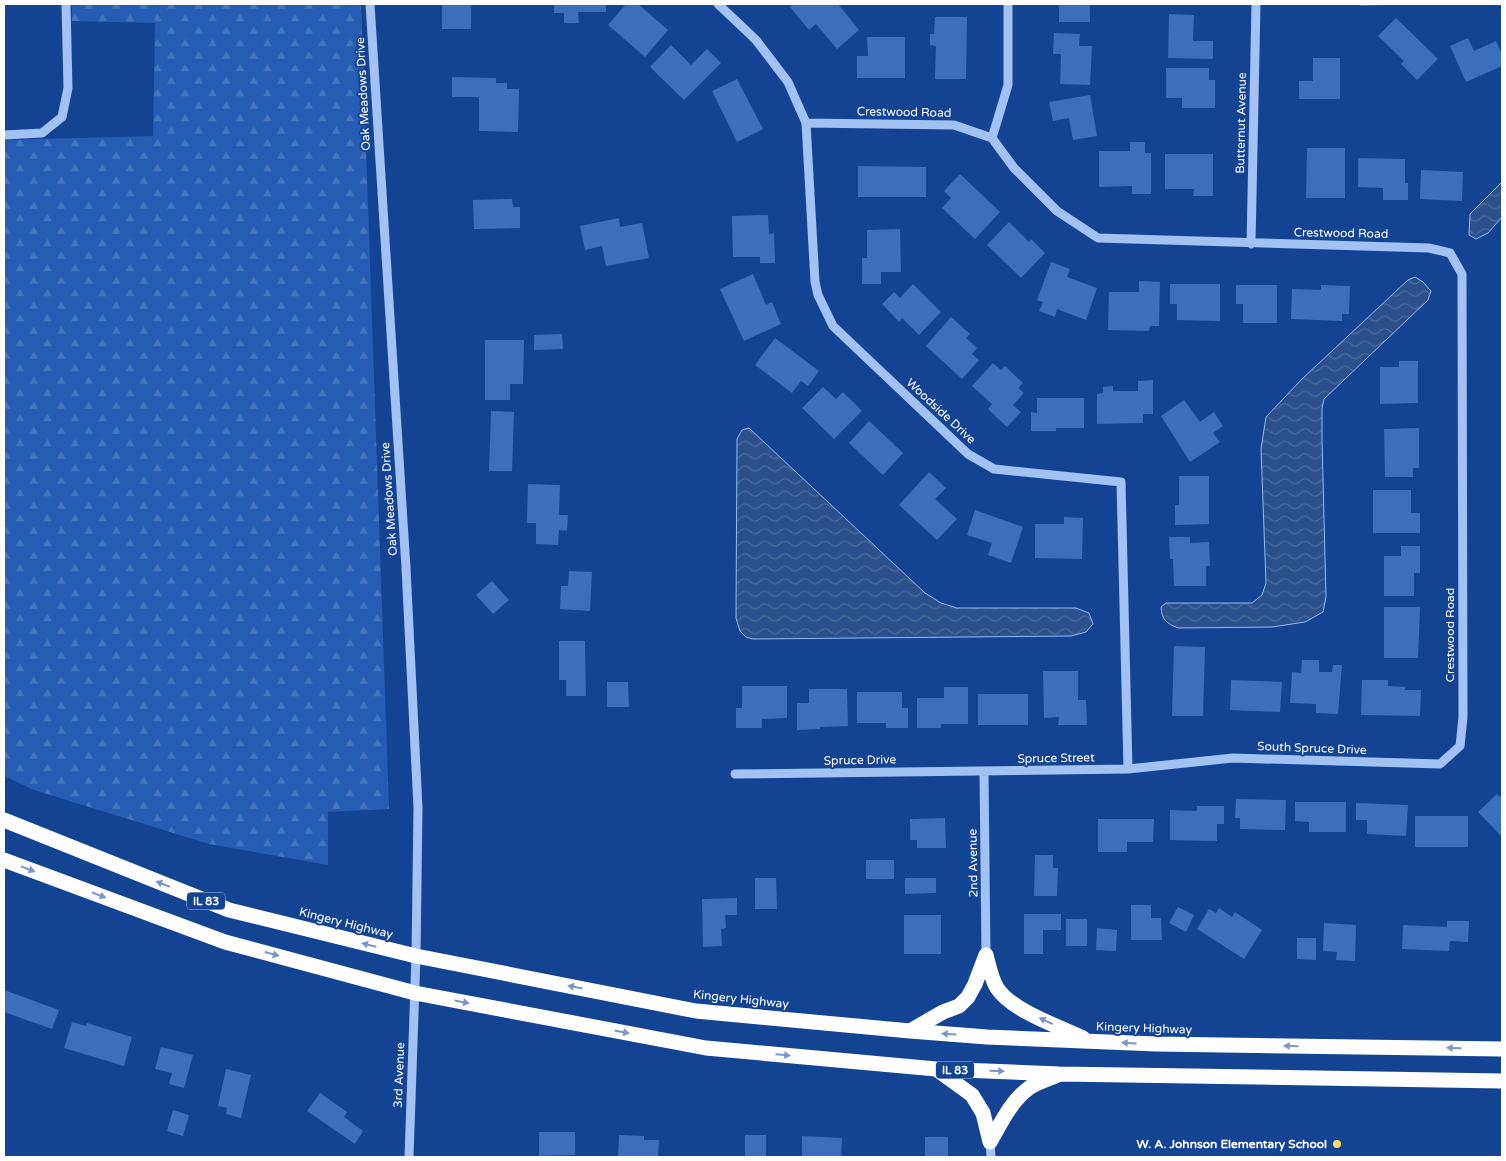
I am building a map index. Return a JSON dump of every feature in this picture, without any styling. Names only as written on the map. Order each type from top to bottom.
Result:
[{"type":"highway","name":"Kingery Highway","points":[[4,820],[229,910],[416,956],[696,1011],[910,1032],[1091,1041],[1156,1044],[1502,1049]]},
{"type":"highway","name":"IL 83","points":[[4,860],[213,939],[414,992],[706,1048],[936,1069],[1060,1074],[1502,1081]]},
{"type":"highway","points":[[910,1032],[943,1012],[959,1006],[968,997],[986,955]]},
{"type":"highway","points":[[986,955],[991,975],[997,987],[1010,1003],[1091,1041]]},
{"type":"highway","points":[[936,1069],[972,1095],[983,1113],[990,1150]]},
{"type":"highway","points":[[990,1150],[1006,1115],[1017,1099],[1029,1088],[1060,1074]]},
{"type":"street","points":[[4,135],[42,134],[62,117],[68,88],[66,4]]},
{"type":"street","name":"Oak Meadows Drive","points":[[370,4],[406,559],[418,798],[414,992]]},
{"type":"street","name":"Woodside Drive","points":[[718,4],[756,40],[788,82],[806,123],[814,282],[833,326],[968,454],[994,469],[1121,482],[1128,769]]},
{"type":"street","points":[[992,138],[1008,85],[1008,4]]},
{"type":"street","name":"Butternut Avenue","points":[[1251,244],[1256,4]]},
{"type":"street","name":"Crestwood Road","points":[[806,123],[954,125],[992,138],[1014,168],[1057,211],[1098,238],[1429,248],[1450,253],[1462,274],[1463,717]]},
{"type":"street","name":"South Spruce Drive","points":[[1128,769],[1233,758],[1440,764],[1460,746],[1463,717]]},
{"type":"street","name":"Spruce Street","points":[[984,772],[1128,769]]},
{"type":"street","name":"Spruce Drive","points":[[736,774],[984,772]]},
{"type":"street","name":"2nd Avenue","points":[[984,772],[986,955]]},
{"type":"street","name":"3rd Avenue","points":[[409,1157],[414,992]]},
{"type":"green space","points":[[72,4],[361,4],[389,809],[328,812],[328,865],[209,844],[34,790],[4,776],[4,140],[153,136],[155,23],[72,21]]},
{"type":"water","points":[[1502,182],[1502,217],[1488,233],[1476,239],[1469,235],[1470,214]]},
{"type":"water","points":[[1415,277],[1423,282],[1431,291],[1428,300],[1324,399],[1322,439],[1326,597],[1323,612],[1305,622],[1272,627],[1178,628],[1168,623],[1162,615],[1161,607],[1166,603],[1252,603],[1262,595],[1266,583],[1261,449],[1266,417],[1302,379],[1408,280]]},
{"type":"water","points":[[749,428],[925,593],[941,603],[957,608],[1076,608],[1089,613],[1093,624],[1086,632],[1071,636],[753,639],[746,637],[740,631],[736,618],[737,439],[742,430]]},
{"type":"building","points":[[442,4],[471,4],[471,29],[442,29]]},
{"type":"building","points":[[554,4],[606,4],[606,12],[578,12],[579,23],[564,23],[564,13],[554,13]]},
{"type":"building","points":[[626,4],[638,4],[668,30],[645,57],[608,25]]},
{"type":"building","points":[[793,4],[838,4],[859,30],[837,49],[816,24],[809,30],[790,7]]},
{"type":"building","points":[[1059,4],[1090,4],[1090,22],[1059,22]]},
{"type":"building","points":[[1360,4],[1387,4],[1387,5],[1360,6]]},
{"type":"building","points":[[1169,14],[1194,15],[1193,41],[1213,41],[1213,59],[1168,58]]},
{"type":"building","points":[[935,17],[967,17],[966,79],[935,79],[936,46],[930,45],[930,34],[934,34]]},
{"type":"building","points":[[1396,18],[1438,59],[1417,80],[1401,64],[1404,61],[1378,36]]},
{"type":"building","points":[[1054,33],[1080,34],[1079,46],[1092,46],[1090,85],[1060,84],[1061,54],[1053,54]]},
{"type":"building","points":[[867,37],[905,37],[905,78],[857,78],[857,56],[868,56]]},
{"type":"building","points":[[1468,38],[1474,51],[1496,41],[1502,54],[1502,66],[1466,82],[1450,46]]},
{"type":"building","points":[[671,45],[691,65],[707,49],[721,63],[684,100],[650,67]]},
{"type":"building","points":[[1313,58],[1340,58],[1340,99],[1299,99],[1299,81],[1313,81]]},
{"type":"building","points":[[1166,68],[1209,68],[1209,80],[1215,80],[1215,108],[1182,108],[1182,98],[1166,98]]},
{"type":"building","points":[[452,77],[496,78],[496,83],[507,83],[507,89],[519,89],[518,132],[479,131],[479,97],[452,97]]},
{"type":"building","points":[[737,79],[763,129],[737,142],[712,91]]},
{"type":"building","points":[[1090,95],[1097,136],[1073,140],[1069,118],[1053,121],[1049,102]]},
{"type":"building","points":[[1130,142],[1145,142],[1145,153],[1151,153],[1151,194],[1132,194],[1132,186],[1099,187],[1099,151],[1130,151]]},
{"type":"building","points":[[1307,148],[1345,148],[1345,198],[1306,198]]},
{"type":"building","points":[[1165,154],[1213,154],[1213,196],[1193,196],[1194,189],[1165,189]]},
{"type":"building","points":[[1358,158],[1405,159],[1405,183],[1408,183],[1408,200],[1383,200],[1383,188],[1358,187]]},
{"type":"building","points":[[858,166],[926,167],[926,197],[858,197]]},
{"type":"building","points":[[1421,170],[1463,172],[1462,201],[1420,199]]},
{"type":"building","points":[[960,174],[1000,212],[975,239],[942,208],[951,198],[944,191]]},
{"type":"building","points":[[512,199],[513,207],[520,207],[520,228],[474,229],[473,200]]},
{"type":"building","points":[[768,215],[769,234],[774,233],[775,263],[760,263],[760,257],[733,257],[732,216]]},
{"type":"building","points":[[619,218],[620,227],[642,223],[649,258],[606,266],[602,246],[585,250],[580,226]]},
{"type":"building","points":[[1009,222],[1029,242],[1031,239],[1045,253],[1021,278],[987,245]]},
{"type":"building","points":[[900,229],[901,272],[881,272],[881,284],[862,284],[862,258],[867,258],[867,230]]},
{"type":"building","points":[[1051,262],[1070,269],[1067,277],[1097,288],[1086,320],[1057,309],[1055,317],[1039,311],[1043,302],[1037,300]]},
{"type":"building","points":[[753,274],[766,305],[772,302],[781,324],[744,341],[720,289]]},
{"type":"building","points":[[1139,281],[1160,282],[1159,326],[1150,326],[1149,331],[1108,330],[1109,292],[1139,292]]},
{"type":"building","points":[[913,284],[941,312],[919,335],[902,318],[899,322],[882,304],[894,292],[900,298]]},
{"type":"building","points":[[1170,284],[1220,284],[1220,321],[1177,320],[1177,304],[1170,304]]},
{"type":"building","points":[[1236,285],[1277,285],[1277,323],[1243,323],[1243,304],[1236,304]]},
{"type":"building","points":[[1321,285],[1350,286],[1349,314],[1342,314],[1342,321],[1291,319],[1292,289],[1321,290]]},
{"type":"building","points":[[951,317],[970,334],[966,338],[977,348],[972,354],[979,360],[962,379],[926,346]]},
{"type":"building","points":[[562,334],[563,349],[534,350],[534,335]]},
{"type":"building","points":[[775,338],[819,371],[808,386],[801,381],[792,393],[755,365]]},
{"type":"building","points":[[485,340],[524,340],[523,384],[510,384],[510,400],[485,400]]},
{"type":"building","points":[[1399,361],[1418,361],[1418,403],[1380,404],[1380,367],[1399,367]]},
{"type":"building","points":[[993,363],[1001,370],[1005,366],[1023,383],[1018,388],[1024,393],[1013,405],[1021,412],[1007,427],[988,409],[992,404],[972,386]]},
{"type":"building","points":[[1153,380],[1153,414],[1143,414],[1143,423],[1097,424],[1097,394],[1103,393],[1103,387],[1113,386],[1113,391],[1138,391],[1138,381]]},
{"type":"building","points":[[823,387],[836,399],[843,392],[862,411],[834,439],[802,408]]},
{"type":"building","points":[[1037,398],[1084,398],[1084,428],[1056,428],[1056,431],[1031,431],[1031,412],[1037,413]]},
{"type":"building","points":[[1184,400],[1200,422],[1214,412],[1223,426],[1213,433],[1220,442],[1190,462],[1161,416]]},
{"type":"building","points":[[491,411],[514,412],[512,471],[489,471]]},
{"type":"building","points":[[869,421],[903,453],[883,475],[849,443]]},
{"type":"building","points":[[1419,428],[1419,468],[1413,468],[1413,477],[1385,477],[1384,429]]},
{"type":"building","points":[[929,472],[946,488],[935,499],[957,519],[937,540],[899,505]]},
{"type":"building","points":[[1179,476],[1209,476],[1209,524],[1175,525],[1175,505],[1179,505]]},
{"type":"building","points":[[528,484],[560,485],[559,515],[568,515],[567,531],[559,530],[558,545],[536,544],[536,523],[527,523]]},
{"type":"building","points":[[1373,490],[1411,490],[1411,513],[1420,513],[1420,533],[1373,533]]},
{"type":"building","points":[[975,510],[1023,527],[1011,563],[988,555],[992,543],[967,535]]},
{"type":"building","points":[[1064,517],[1083,518],[1082,559],[1035,558],[1035,524],[1064,524]]},
{"type":"building","points":[[1169,537],[1190,537],[1190,543],[1209,542],[1210,566],[1206,566],[1206,586],[1174,586],[1173,559],[1170,559]]},
{"type":"building","points":[[1401,546],[1420,546],[1420,573],[1414,573],[1414,596],[1384,596],[1384,556],[1401,556]]},
{"type":"building","points":[[569,571],[592,572],[590,611],[560,609],[561,586],[568,586]]},
{"type":"building","points":[[492,581],[509,600],[493,614],[476,595]]},
{"type":"building","points":[[1384,607],[1420,607],[1418,658],[1384,658]]},
{"type":"building","points":[[559,641],[585,641],[586,696],[566,696],[566,680],[559,680]]},
{"type":"building","points":[[1174,646],[1205,647],[1203,716],[1172,716]]},
{"type":"building","points":[[1302,660],[1319,660],[1319,672],[1332,672],[1333,665],[1342,665],[1338,714],[1316,713],[1316,704],[1290,703],[1292,672],[1301,673]]},
{"type":"building","points":[[1043,671],[1078,671],[1078,700],[1086,700],[1087,725],[1058,725],[1059,717],[1044,718]]},
{"type":"building","points":[[1231,680],[1282,682],[1280,712],[1230,710]]},
{"type":"building","points":[[1362,680],[1388,680],[1388,686],[1405,687],[1405,690],[1421,690],[1420,716],[1361,715]]},
{"type":"building","points":[[607,682],[628,682],[629,707],[607,707]]},
{"type":"building","points":[[742,686],[787,686],[787,718],[762,719],[762,728],[736,728],[736,708],[742,708]]},
{"type":"building","points":[[944,687],[968,687],[968,724],[941,724],[941,728],[917,728],[917,698],[944,698]]},
{"type":"building","points":[[809,689],[847,689],[848,726],[797,730],[797,703],[809,703]]},
{"type":"building","points":[[857,692],[902,692],[902,708],[908,708],[908,728],[886,728],[886,723],[857,723]]},
{"type":"building","points":[[978,694],[1028,694],[1028,725],[978,725]]},
{"type":"building","points":[[1497,794],[1499,797],[1502,794],[1502,837],[1478,812]]},
{"type":"building","points":[[1236,799],[1286,800],[1285,830],[1240,829],[1240,818],[1235,818]]},
{"type":"building","points":[[1295,802],[1346,802],[1346,832],[1309,832],[1309,822],[1295,821]]},
{"type":"building","points":[[1356,803],[1408,805],[1406,836],[1367,834],[1367,820],[1356,820]]},
{"type":"building","points":[[1197,806],[1224,806],[1224,824],[1217,824],[1217,841],[1170,840],[1170,810],[1197,811]]},
{"type":"building","points":[[1415,816],[1468,816],[1468,847],[1415,847]]},
{"type":"building","points":[[945,818],[946,848],[917,848],[917,840],[910,840],[910,819]]},
{"type":"building","points":[[1098,819],[1154,819],[1153,842],[1127,842],[1127,852],[1098,852]]},
{"type":"building","points":[[1035,855],[1053,855],[1053,868],[1058,868],[1057,896],[1034,896]]},
{"type":"building","points":[[866,860],[894,860],[894,879],[866,879]]},
{"type":"building","points":[[755,878],[776,878],[777,909],[755,909]]},
{"type":"building","points":[[905,878],[936,878],[936,893],[905,894]]},
{"type":"building","points":[[737,898],[737,915],[725,915],[726,928],[721,929],[722,946],[703,947],[702,899]]},
{"type":"building","points":[[1131,905],[1151,905],[1151,918],[1161,918],[1162,940],[1131,940]]},
{"type":"building","points":[[1178,907],[1194,915],[1186,932],[1169,923]]},
{"type":"building","points":[[1219,908],[1232,917],[1235,912],[1262,930],[1244,959],[1197,929],[1209,909],[1216,913]]},
{"type":"building","points":[[1024,914],[1061,914],[1061,930],[1043,930],[1043,954],[1024,954]]},
{"type":"building","points":[[904,915],[941,915],[941,954],[904,954]]},
{"type":"building","points":[[1066,919],[1087,919],[1087,946],[1066,946]]},
{"type":"building","points":[[1447,921],[1469,921],[1468,942],[1450,941],[1449,951],[1402,949],[1403,925],[1447,927]]},
{"type":"building","points":[[1324,923],[1356,925],[1355,961],[1336,960],[1337,952],[1323,951]]},
{"type":"building","points":[[1097,928],[1117,930],[1116,951],[1096,950]]},
{"type":"building","points":[[1297,938],[1316,938],[1316,960],[1297,959]]},
{"type":"building","points":[[4,990],[59,1010],[52,1029],[4,1012]]},
{"type":"building","points":[[72,1022],[86,1026],[87,1023],[132,1037],[124,1066],[64,1048]]},
{"type":"building","points":[[161,1047],[193,1055],[184,1088],[169,1084],[172,1073],[155,1069]]},
{"type":"building","points":[[226,1069],[251,1075],[241,1118],[226,1114],[227,1108],[218,1106]]},
{"type":"building","points":[[320,1093],[347,1112],[344,1117],[363,1131],[355,1144],[307,1111]]},
{"type":"building","points":[[173,1110],[189,1115],[183,1136],[167,1131]]},
{"type":"building","points":[[539,1132],[575,1132],[575,1155],[539,1156]]},
{"type":"building","points":[[619,1135],[644,1136],[644,1140],[659,1140],[658,1157],[618,1157]]},
{"type":"building","points":[[745,1135],[766,1135],[766,1157],[745,1157]]},
{"type":"building","points":[[802,1136],[842,1138],[841,1157],[802,1157]]},
{"type":"building","points":[[925,1137],[948,1137],[948,1157],[925,1157]]},
{"type":"place","name":"W. A. Johnson Elementary School","points":[[1337,1144]]}]
